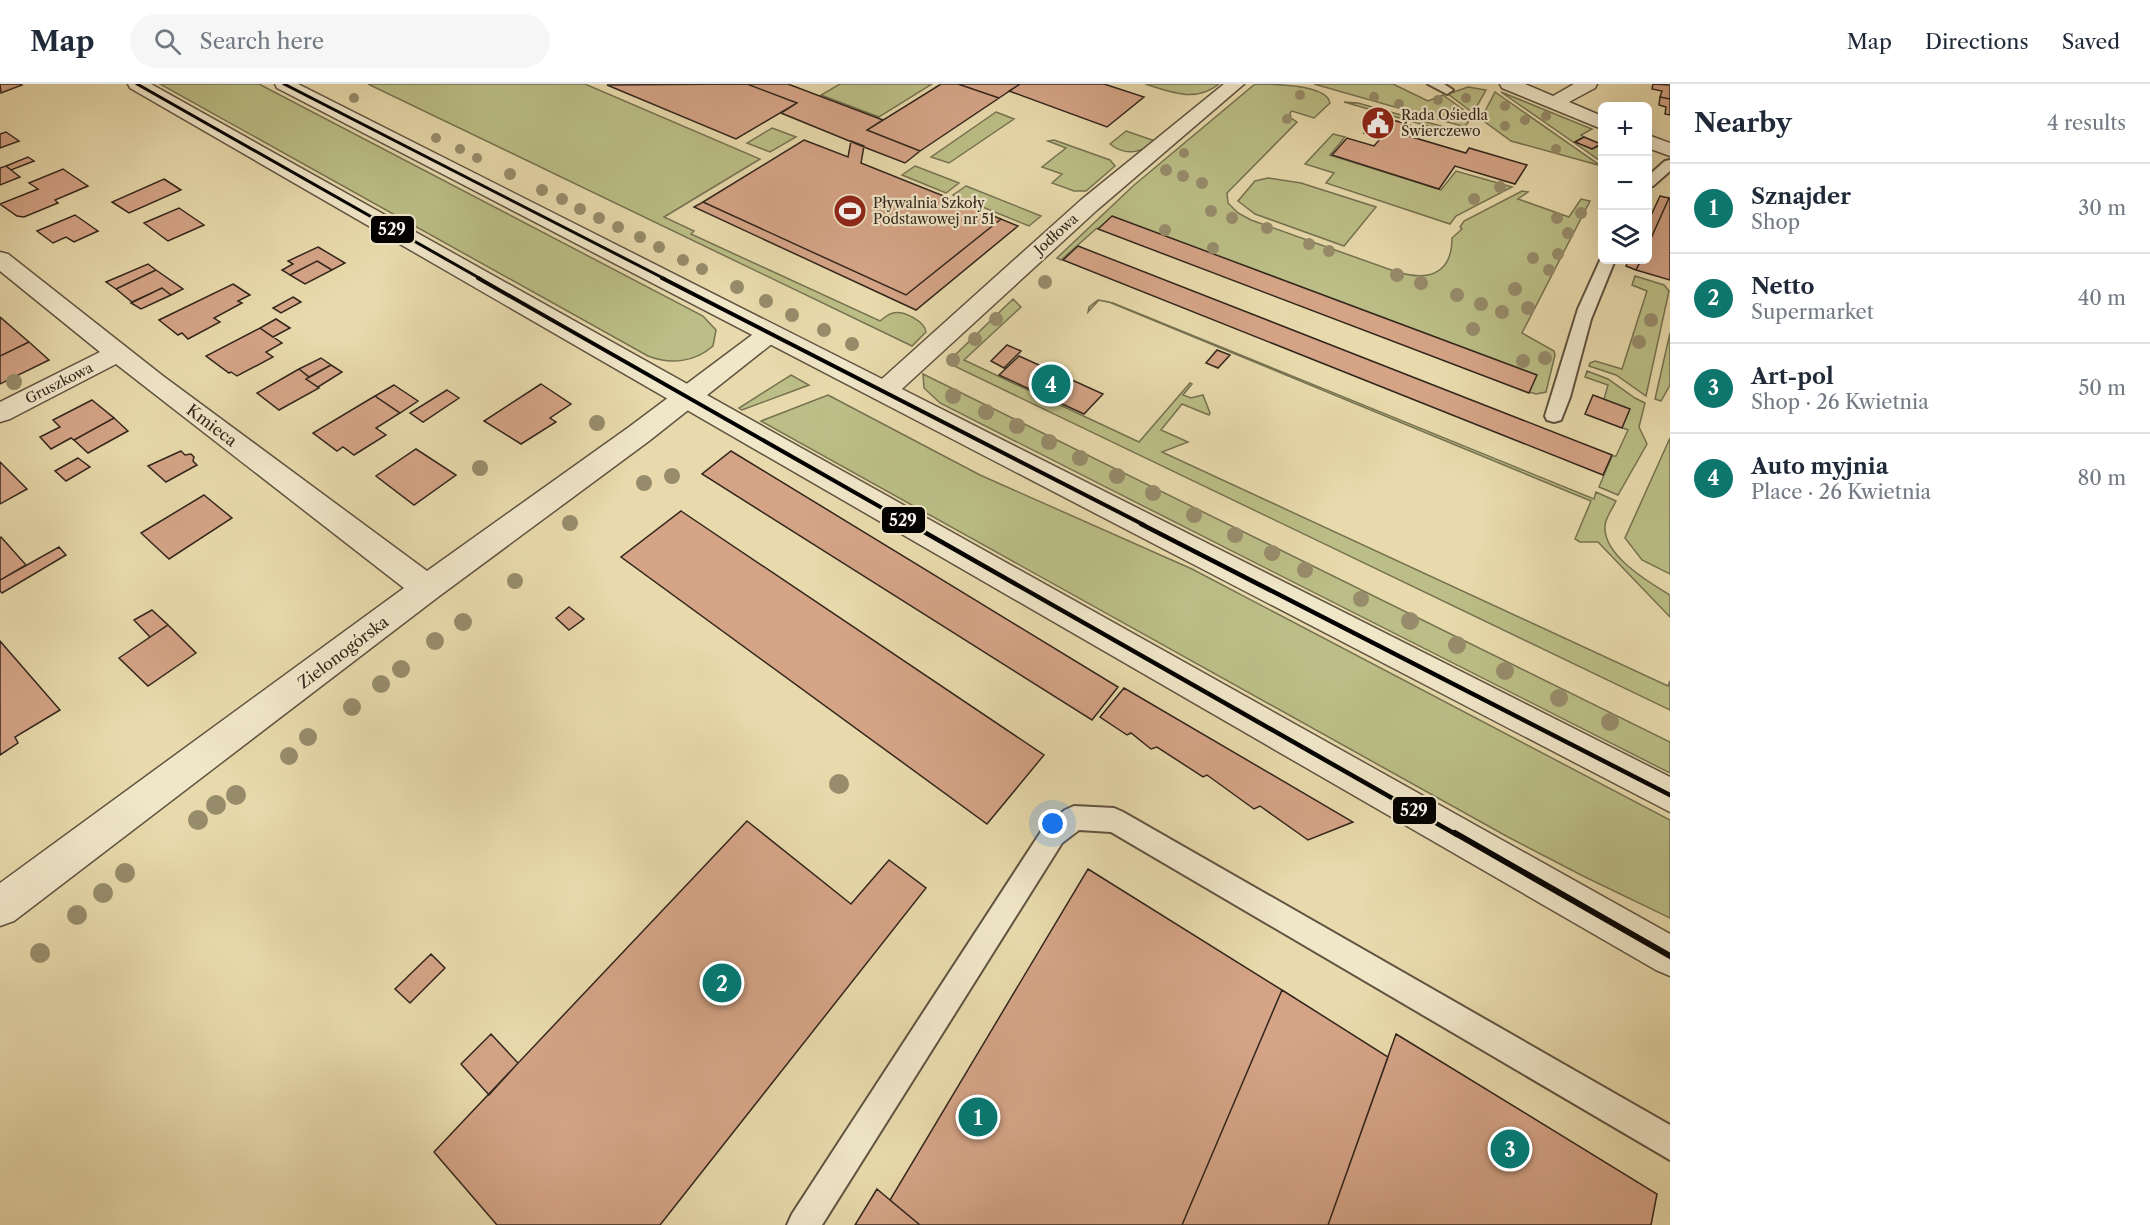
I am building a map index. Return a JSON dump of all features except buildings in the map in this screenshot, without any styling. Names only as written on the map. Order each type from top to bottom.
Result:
[{"type":"street","points":[[138,84],[1670,956]]},
{"type":"street","points":[[284,84],[1670,795]]},
{"type":"street","name":"Jodłowa","points":[[883,392],[1001,283],[1139,162],[1235,84]]},
{"type":"street","points":[[1509,84],[1598,121]]},
{"type":"street","points":[[1554,103],[1588,84]]},
{"type":"street","points":[[1652,143],[1670,150]]},
{"type":"street","name":"Kmieca","points":[[0,259],[118,353],[428,588]]},
{"type":"street","name":"Zielonogórska","points":[[0,907],[769,334]]},
{"type":"street","name":"Gruszkowa","points":[[0,413],[118,353]]},
{"type":"lane","points":[[1434,84],[1447,90]]},
{"type":"lane","points":[[1652,179],[1670,164]]},
{"type":"lane","points":[[1554,416],[1562,398],[1576,339],[1605,264]]},
{"type":"lane","points":[[803,1225],[1053,835],[1074,818],[1114,820],[1670,1144]]},
{"type":"green space","points":[[160,84],[259,84],[703,316],[716,330],[713,346],[691,359],[674,361],[648,356]]},
{"type":"green space","points":[[368,84],[585,84],[760,159],[664,217],[694,231],[691,234],[880,321],[891,314],[903,313],[922,324],[926,332],[912,346]]},
{"type":"green space","points":[[840,84],[932,84],[879,117],[821,95]]},
{"type":"green space","points":[[1145,84],[1219,84],[1201,93],[1183,94]]},
{"type":"green space","points":[[1255,84],[1298,86],[1319,92],[1327,97],[1330,103],[1314,118],[1292,111],[1291,118],[1297,122],[1227,193],[1228,203],[1238,213],[1251,220],[1394,271],[1416,276],[1435,273],[1447,261],[1452,238],[1462,229],[1460,227],[1464,221],[1522,191],[1528,192],[1518,199],[1569,217],[1581,199],[1590,201],[1522,333],[1554,351],[1546,392],[1536,394],[1526,391],[1097,228],[1061,260],[1057,258],[1133,186]]},
{"type":"green space","points":[[1314,84],[1393,84],[1428,101],[1443,95],[1472,116],[1465,127]]},
{"type":"green space","points":[[1468,87],[1486,90],[1473,113],[1448,94]]},
{"type":"green space","points":[[1495,92],[1598,165],[1511,141],[1481,119]]},
{"type":"green space","points":[[1501,92],[1592,129],[1581,135],[1584,137],[1575,142],[1592,149],[1598,147],[1598,159]]},
{"type":"green space","points":[[1344,102],[1358,103],[1459,131],[1455,134]]},
{"type":"green space","points":[[996,112],[1014,119],[949,163],[931,157]]},
{"type":"green space","points":[[772,128],[796,137],[770,152],[747,143]]},
{"type":"green space","points":[[1126,131],[1158,142],[1134,152],[1122,151],[1110,144]]},
{"type":"green space","points":[[1333,134],[1345,137],[1330,155],[1441,190],[1456,171],[1512,187],[1456,216],[1450,224],[1326,183],[1334,173],[1305,164]]},
{"type":"green space","points":[[1054,140],[1110,160],[1115,166],[1086,191],[1074,191],[1052,183],[1062,174],[1042,167],[1066,148],[1048,141]]},
{"type":"green space","points":[[915,166],[959,183],[946,193],[902,175]]},
{"type":"green space","points":[[1268,178],[1301,183],[1376,207],[1344,246],[1255,214],[1238,201],[1255,181]]},
{"type":"green space","points":[[966,186],[1041,216],[1029,226],[953,195]]},
{"type":"green space","points":[[1635,276],[1664,285],[1669,291],[1646,396],[1616,375],[1589,366],[1595,361],[1622,369],[1647,291],[1632,285]]},
{"type":"green space","points":[[1013,299],[1021,307],[964,360],[1139,442],[1190,383],[1192,384],[1183,395],[1191,398],[1203,395],[1210,413],[1209,415],[1182,404],[1161,430],[1188,442],[1162,452],[1668,686],[1670,681],[1670,710],[950,364],[953,357]]},
{"type":"green space","points":[[1099,300],[1088,312],[1089,307]]},
{"type":"green space","points":[[1110,302],[1594,499],[1596,492],[1616,501],[1605,523],[1606,537],[1611,547],[1628,566],[1670,595],[1670,617],[1598,542],[1580,542],[1575,539],[1591,501]]},
{"type":"green space","points":[[1670,333],[1670,385],[1661,401],[1655,399]]},
{"type":"green space","points":[[1587,371],[1608,379],[1645,403],[1639,427],[1647,444],[1618,495],[1599,487],[1612,456],[1616,456],[1628,430],[1588,414],[1604,399],[1608,385],[1585,377]]},
{"type":"green space","points":[[923,374],[1670,742],[1670,773],[940,403],[924,388]]},
{"type":"green space","points":[[791,375],[809,385],[742,410],[739,408]]},
{"type":"green space","points":[[828,395],[980,475],[1192,569],[1670,820],[1670,918],[1508,837],[761,421]]},
{"type":"green space","points":[[1670,438],[1670,574],[1642,560],[1625,538]]},
{"type":"transit line","name":"529","points":[[137,84],[1670,956]]},
{"type":"transit line","name":"529","points":[[284,84],[1670,795]]},
{"type":"place","name":"Rada Ośiedla Świerczewo","points":[[1378,123]]},
{"type":"place","name":"Pływalnia Szkoły Podstawowej nr 51","points":[[850,211]]},
{"type":"place","name":"Auto myjnia","points":[[1051,384]]},
{"type":"place","name":"Netto","points":[[722,983]]},
{"type":"place","name":"Sznajder","points":[[978,1117]]},
{"type":"place","name":"Art-pol","points":[[1510,1149]]}]
